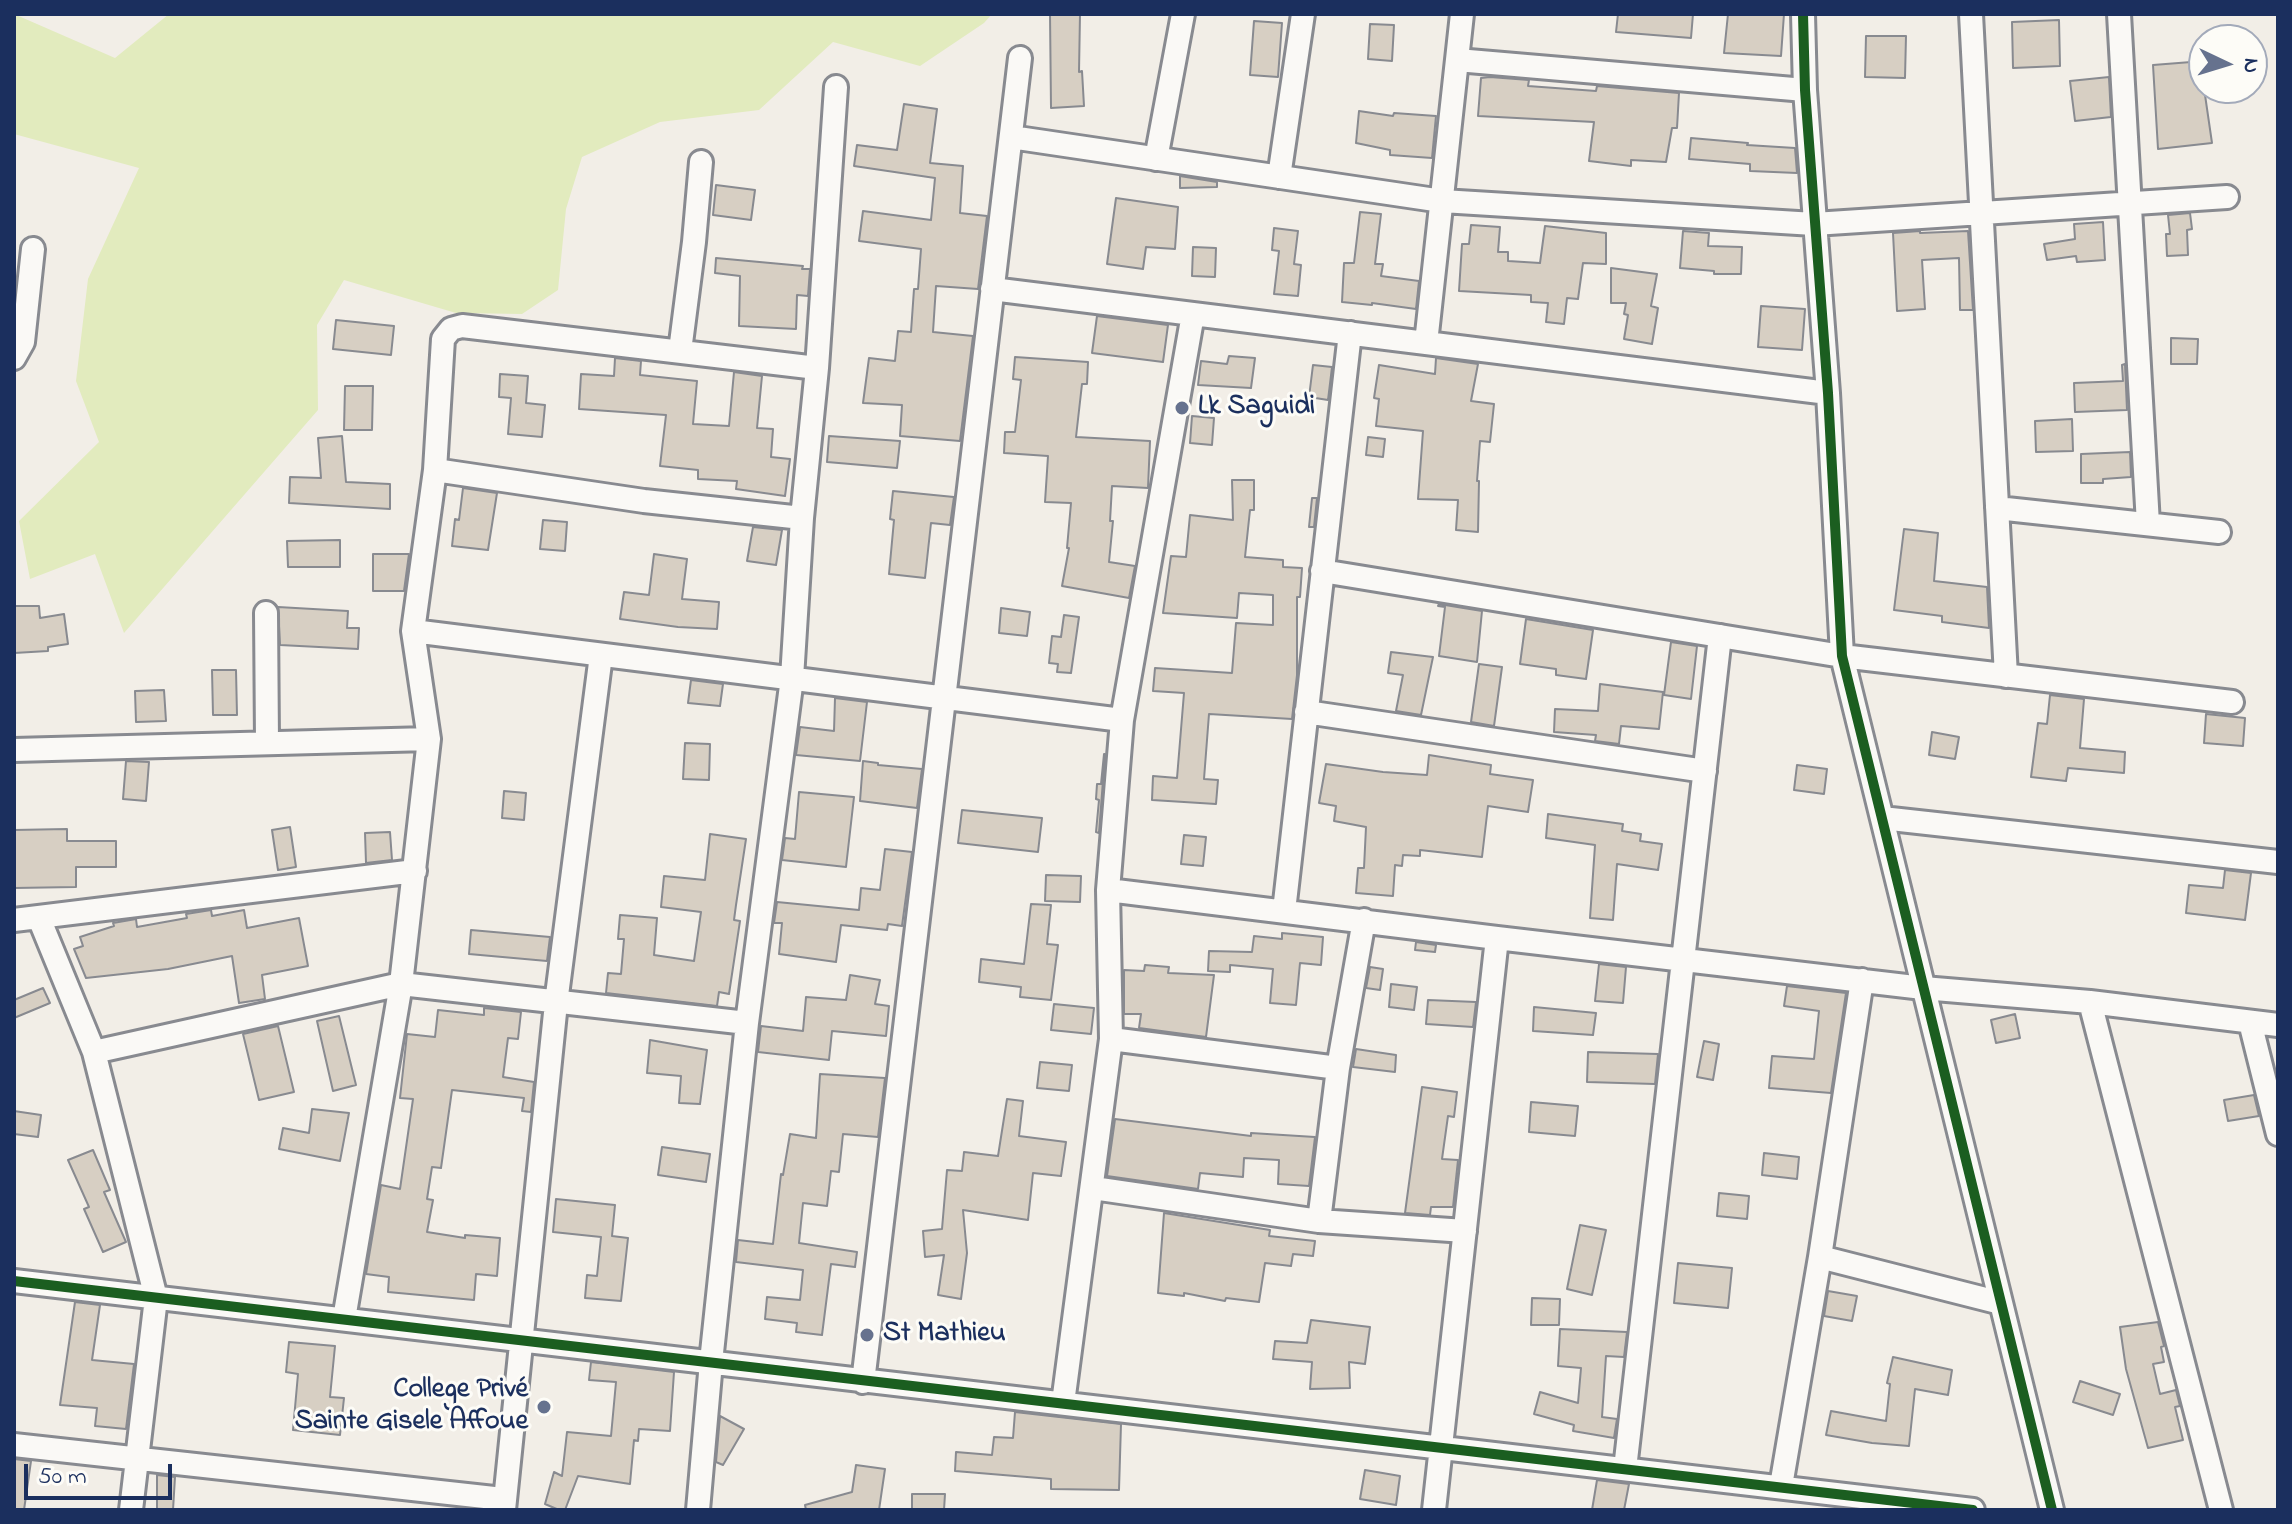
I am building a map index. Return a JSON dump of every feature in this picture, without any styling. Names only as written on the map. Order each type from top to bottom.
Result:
[{"type":"street","points":[[1156,159],[1183,14]]},
{"type":"street","points":[[1279,177],[1303,14]]},
{"type":"street","points":[[1426,343],[1462,14]]},
{"type":"street","points":[[1803,14],[1805,90],[1828,393],[1842,656],[2052,1510]]},
{"type":"street","points":[[1971,14],[2006,676]]},
{"type":"street","points":[[2119,14],[2148,524]]},
{"type":"street","points":[[863,1382],[1020,58]]},
{"type":"street","points":[[1457,60],[1805,90]]},
{"type":"street","points":[[698,1510],[747,1023],[792,678],[836,87]]},
{"type":"street","points":[[1011,137],[1442,201],[1814,224],[2227,197]]},
{"type":"street","points":[[680,351],[701,162]]},
{"type":"street","points":[[14,358],[23,342],[33,249]]},
{"type":"street","points":[[992,289],[1828,393]]},
{"type":"street","points":[[1063,1403],[1111,1039],[1108,890],[1122,720],[1193,314]]},
{"type":"street","points":[[344,1319],[401,984],[429,739],[413,631],[435,470],[443,339],[451,329],[462,326],[817,368]]},
{"type":"street","points":[[1284,911],[1350,333]]},
{"type":"street","points":[[435,470],[644,501],[802,518]]},
{"type":"street","points":[[1997,508],[2219,532]]},
{"type":"street","points":[[1322,571],[1842,656],[2232,702]]},
{"type":"street","points":[[266,613],[267,742]]},
{"type":"street","points":[[413,631],[1122,720]]},
{"type":"street","points":[[1625,1469],[1720,636]]},
{"type":"street","points":[[14,1445],[504,1505],[556,1003],[601,655]]},
{"type":"street","points":[[1306,712],[1705,771]]},
{"type":"street","points":[[14,750],[429,739]]},
{"type":"street","points":[[1882,818],[2278,862]]},
{"type":"street","points":[[14,920],[415,871]]},
{"type":"street","points":[[1108,890],[1923,988],[2090,1002],[2278,1025]]},
{"type":"street","points":[[39,918],[94,1052],[156,1298],[131,1510]]},
{"type":"street","points":[[1319,1221],[1338,1068],[1364,920]]},
{"type":"street","points":[[1434,1510],[1497,938]]},
{"type":"street","points":[[1781,1486],[1862,980]]},
{"type":"street","points":[[94,1052],[401,984],[747,1023]]},
{"type":"street","points":[[2090,1002],[2221,1510]]},
{"type":"street","points":[[2250,1022],[2278,1134]]},
{"type":"street","points":[[1111,1039],[1338,1068]]},
{"type":"street","points":[[1093,1188],[1319,1221],[1465,1231]]},
{"type":"street","points":[[1820,1257],[2001,1303]]},
{"type":"street","points":[[14,1281],[863,1382],[1781,1486],[1854,1502],[1973,1510]]},
{"type":"green space","points":[[14,14],[115,58],[169,14],[992,14],[984,23],[920,66],[833,42],[759,110],[660,122],[582,157],[566,209],[558,290],[522,314],[456,313],[344,280],[317,325],[318,410],[124,633],[95,554],[30,579],[19,521],[99,442],[76,381],[88,279],[139,168],[14,134]]},
{"type":"building","points":[[1050,14],[1080,14],[1079,72],[1082,71],[1084,106],[1051,108]]},
{"type":"building","points":[[1618,14],[1693,14],[1691,38],[1616,32]]},
{"type":"building","points":[[1728,14],[1784,14],[1781,56],[1724,53]]},
{"type":"building","points":[[2059,20],[2060,66],[2013,68],[2012,22]]},
{"type":"building","points":[[1254,21],[1282,23],[1278,77],[1250,75]]},
{"type":"building","points":[[1370,24],[1394,25],[1392,61],[1368,59]]},
{"type":"building","points":[[1866,36],[1906,36],[1905,78],[1865,77]]},
{"type":"building","points":[[2188,62],[2188,104],[2206,104],[2212,143],[2158,149],[2153,65]]},
{"type":"building","points":[[2109,77],[2111,117],[2075,121],[2070,81]]},
{"type":"building","points":[[1481,78],[1529,80],[1528,86],[1596,91],[1597,86],[1679,93],[1677,128],[1672,128],[1666,162],[1631,160],[1631,166],[1589,161],[1594,122],[1478,116]]},
{"type":"building","points":[[904,104],[937,109],[930,163],[963,166],[960,213],[987,216],[978,289],[936,286],[933,332],[973,336],[960,441],[900,436],[902,405],[863,403],[869,358],[895,361],[898,331],[911,332],[921,249],[859,241],[863,211],[931,220],[935,178],[854,166],[857,145],[897,150]]},
{"type":"building","points":[[1359,111],[1393,116],[1394,113],[1436,116],[1432,158],[1390,155],[1390,150],[1356,143]]},
{"type":"building","points":[[1691,138],[1795,148],[1797,173],[1750,171],[1750,164],[1689,159]]},
{"type":"building","points":[[1180,176],[1217,182],[1217,187],[1180,188]]},
{"type":"building","points":[[716,185],[755,190],[751,220],[713,215]]},
{"type":"building","points":[[1116,198],[1178,207],[1175,249],[1146,247],[1143,269],[1107,264]]},
{"type":"building","points":[[1360,212],[1381,214],[1375,264],[1383,264],[1381,276],[1419,281],[1416,309],[1342,302],[1344,263],[1354,263]]},
{"type":"building","points":[[2190,213],[2192,229],[2187,230],[2188,255],[2167,256],[2166,234],[2170,234],[2168,215]]},
{"type":"building","points":[[2103,222],[2105,260],[2077,262],[2076,256],[2047,260],[2044,244],[2075,239],[2074,224]]},
{"type":"building","points":[[1471,225],[1500,227],[1498,252],[1508,252],[1508,261],[1540,263],[1545,226],[1606,233],[1606,264],[1583,263],[1578,299],[1567,298],[1564,324],[1546,322],[1548,303],[1531,302],[1531,295],[1459,291],[1462,244],[1469,244]]},
{"type":"building","points":[[1274,228],[1298,231],[1294,264],[1301,265],[1298,296],[1274,294],[1279,251],[1272,250]]},
{"type":"building","points":[[1683,231],[1709,233],[1708,246],[1742,247],[1741,274],[1714,274],[1714,271],[1680,268]]},
{"type":"building","points":[[1968,231],[1973,310],[1960,310],[1959,258],[1922,260],[1925,309],[1897,311],[1893,233]]},
{"type":"building","points":[[1193,247],[1216,248],[1215,277],[1192,276]]},
{"type":"building","points":[[716,258],[810,269],[808,296],[797,295],[796,329],[739,326],[740,276],[715,273]]},
{"type":"building","points":[[1611,268],[1657,274],[1651,306],[1658,308],[1652,344],[1624,339],[1628,315],[1624,314],[1626,303],[1611,303]]},
{"type":"building","points":[[1761,306],[1805,309],[1802,350],[1758,347]]},
{"type":"building","points":[[1097,316],[1168,325],[1163,362],[1092,353]]},
{"type":"building","points":[[336,320],[394,326],[391,355],[333,349]]},
{"type":"building","points":[[2171,338],[2198,339],[2197,364],[2171,364]]},
{"type":"building","points":[[1229,356],[1255,358],[1251,388],[1198,385],[1201,361],[1227,364]]},
{"type":"building","points":[[1015,357],[1088,362],[1087,384],[1082,384],[1076,437],[1150,441],[1148,488],[1112,486],[1109,562],[1135,566],[1129,598],[1062,586],[1069,548],[1071,503],[1045,502],[1048,456],[1004,453],[1005,432],[1015,432],[1021,380],[1013,379]]},
{"type":"building","points":[[615,358],[641,361],[640,375],[697,381],[693,424],[729,426],[734,372],[762,376],[757,428],[773,429],[771,457],[790,459],[785,496],[736,489],[737,481],[698,479],[698,470],[660,466],[666,415],[579,409],[581,374],[614,376]]},
{"type":"building","points":[[1436,358],[1478,364],[1471,401],[1494,404],[1490,442],[1480,441],[1478,532],[1456,530],[1458,500],[1418,499],[1423,431],[1376,426],[1379,399],[1374,398],[1379,365],[1435,374]]},
{"type":"building","points":[[2125,364],[2127,410],[2075,412],[2074,383],[2123,381],[2122,365]]},
{"type":"building","points":[[1313,365],[1332,367],[1328,400],[1309,397]]},
{"type":"building","points":[[500,374],[528,376],[526,403],[545,405],[542,437],[508,434],[511,398],[499,397]]},
{"type":"building","points":[[345,386],[373,386],[372,430],[344,430]]},
{"type":"building","points":[[1192,416],[1214,418],[1212,445],[1190,443]]},
{"type":"building","points":[[2072,419],[2073,451],[2036,452],[2035,421]]},
{"type":"building","points":[[342,436],[346,482],[390,484],[390,509],[289,503],[290,477],[321,478],[318,438]]},
{"type":"building","points":[[829,436],[900,441],[897,468],[827,462]]},
{"type":"building","points":[[1368,437],[1385,439],[1383,457],[1366,455]]},
{"type":"building","points":[[2130,452],[2131,477],[2103,479],[2103,483],[2081,483],[2081,454]]},
{"type":"building","points":[[1232,480],[1254,480],[1254,510],[1250,510],[1245,557],[1283,560],[1283,567],[1302,568],[1300,597],[1297,597],[1297,675],[1292,719],[1209,714],[1204,779],[1218,780],[1216,804],[1152,800],[1153,776],[1177,778],[1184,693],[1153,691],[1155,668],[1232,673],[1236,623],[1273,625],[1273,595],[1239,593],[1237,618],[1163,613],[1171,556],[1186,557],[1190,515],[1233,520]]},
{"type":"building","points":[[463,488],[497,493],[488,550],[452,546]]},
{"type":"building","points":[[893,491],[954,497],[950,525],[931,523],[925,578],[889,574]]},
{"type":"building","points":[[1312,498],[1317,498],[1314,527],[1309,527]]},
{"type":"building","points":[[543,520],[567,522],[565,551],[540,549]]},
{"type":"building","points":[[753,527],[782,530],[776,565],[747,561]]},
{"type":"building","points":[[1904,529],[1938,533],[1934,581],[1987,587],[1989,628],[1942,622],[1942,616],[1894,610]]},
{"type":"building","points":[[340,540],[340,567],[288,567],[287,541]]},
{"type":"building","points":[[373,554],[409,554],[404,591],[373,591]]},
{"type":"building","points":[[654,554],[687,559],[682,599],[719,602],[717,629],[620,619],[624,592],[649,595]]},
{"type":"building","points":[[1439,604],[1482,611],[1477,662],[1439,656],[1445,607]]},
{"type":"building","points":[[14,606],[39,606],[40,618],[64,614],[68,644],[48,647],[48,651],[14,653]]},
{"type":"building","points":[[278,607],[348,611],[347,628],[359,628],[358,649],[280,645]]},
{"type":"building","points":[[1001,608],[1030,612],[1027,636],[999,633]]},
{"type":"building","points":[[1064,615],[1079,617],[1071,673],[1057,672],[1058,664],[1049,663],[1052,636],[1061,637]]},
{"type":"building","points":[[1526,619],[1593,630],[1586,679],[1556,675],[1556,669],[1520,664]]},
{"type":"building","points":[[1671,642],[1697,646],[1691,699],[1664,695]]},
{"type":"building","points":[[1391,652],[1433,657],[1421,715],[1396,711],[1403,675],[1388,673]]},
{"type":"building","points":[[1479,664],[1502,667],[1494,726],[1471,722]]},
{"type":"building","points":[[212,670],[236,670],[237,715],[213,715]]},
{"type":"building","points":[[691,680],[723,684],[720,706],[688,703]]},
{"type":"building","points":[[1600,684],[1663,692],[1659,729],[1621,726],[1619,744],[1595,741],[1596,735],[1554,732],[1555,709],[1598,711]]},
{"type":"building","points":[[164,690],[166,721],[136,722],[135,691]]},
{"type":"building","points":[[2050,695],[2084,699],[2080,748],[2125,752],[2124,773],[2068,768],[2066,781],[2031,777],[2038,723],[2047,724]]},
{"type":"building","points":[[835,698],[867,702],[860,761],[796,755],[800,727],[834,731]]},
{"type":"building","points":[[2206,714],[2245,718],[2243,746],[2204,743]]},
{"type":"building","points":[[1932,732],[1959,737],[1955,759],[1929,755]]},
{"type":"building","points":[[685,743],[710,744],[709,780],[683,779]]},
{"type":"building","points":[[1104,754],[1099,833],[1096,832],[1099,800],[1096,799]]},
{"type":"building","points":[[1429,755],[1491,765],[1490,774],[1533,780],[1528,812],[1488,806],[1482,857],[1420,850],[1420,856],[1403,855],[1402,866],[1395,865],[1393,896],[1356,893],[1358,868],[1364,868],[1366,827],[1334,821],[1336,806],[1319,803],[1326,764],[1427,775]]},
{"type":"building","points":[[126,761],[149,762],[146,801],[123,799]]},
{"type":"building","points":[[863,761],[922,769],[917,808],[860,801]]},
{"type":"building","points":[[1797,765],[1827,769],[1824,794],[1794,790]]},
{"type":"building","points":[[504,791],[526,793],[524,820],[502,818]]},
{"type":"building","points":[[799,792],[854,797],[846,867],[782,860],[785,838],[795,839]]},
{"type":"building","points":[[962,810],[1042,818],[1038,852],[958,843]]},
{"type":"building","points":[[1548,814],[1623,824],[1622,831],[1641,834],[1640,841],[1662,844],[1658,870],[1617,864],[1613,920],[1590,918],[1595,845],[1546,838]]},
{"type":"building","points":[[290,827],[296,867],[278,870],[272,830]]},
{"type":"building","points":[[67,829],[67,841],[116,841],[116,867],[76,867],[76,887],[14,888],[14,830]]},
{"type":"building","points":[[390,832],[392,860],[366,863],[365,833]]},
{"type":"building","points":[[710,834],[746,839],[734,920],[740,921],[729,994],[719,992],[717,1006],[606,993],[608,973],[621,974],[624,939],[618,939],[620,915],[657,918],[654,955],[694,961],[701,912],[661,907],[664,876],[705,880]]},
{"type":"building","points":[[1184,835],[1206,837],[1203,866],[1181,864]]},
{"type":"building","points":[[885,849],[912,852],[902,926],[888,924],[887,930],[841,925],[836,962],[779,954],[782,923],[774,923],[777,902],[859,910],[861,888],[880,890]]},
{"type":"building","points":[[2225,870],[2251,873],[2245,920],[2186,913],[2189,885],[2223,888]]},
{"type":"building","points":[[1046,875],[1081,876],[1080,902],[1045,901]]},
{"type":"building","points":[[1031,904],[1051,905],[1047,944],[1058,945],[1051,1000],[1020,997],[1021,987],[979,982],[981,959],[1024,964]]},
{"type":"building","points":[[211,910],[212,916],[244,910],[247,928],[299,918],[308,966],[262,975],[265,999],[239,1003],[232,956],[168,969],[86,978],[74,949],[83,946],[80,937],[114,926],[113,923],[136,919],[137,927],[187,918],[186,914]]},
{"type":"building","points":[[471,930],[550,937],[547,961],[469,954]]},
{"type":"building","points":[[1282,933],[1323,937],[1321,965],[1300,963],[1296,1005],[1270,1003],[1273,969],[1230,965],[1230,972],[1208,971],[1209,951],[1252,952],[1254,936],[1282,939]]},
{"type":"building","points":[[1416,942],[1436,945],[1435,952],[1415,950]]},
{"type":"building","points":[[1599,964],[1626,967],[1623,1003],[1595,1001]]},
{"type":"building","points":[[1145,965],[1169,967],[1168,973],[1214,975],[1206,1037],[1139,1028],[1141,1014],[1124,1014],[1124,970],[1144,971]]},
{"type":"building","points":[[1370,967],[1383,969],[1380,990],[1366,988]]},
{"type":"building","points":[[850,975],[880,980],[875,1004],[889,1006],[886,1036],[832,1031],[829,1060],[758,1052],[761,1026],[803,1031],[806,997],[846,1000]]},
{"type":"building","points":[[1391,984],[1417,987],[1414,1010],[1389,1007]]},
{"type":"building","points":[[1787,986],[1846,993],[1831,1093],[1769,1088],[1772,1056],[1814,1059],[1819,1011],[1784,1006]]},
{"type":"building","points":[[43,988],[50,1003],[14,1018],[14,1000]]},
{"type":"building","points":[[1428,1000],[1476,1002],[1473,1027],[1426,1024]]},
{"type":"building","points":[[1054,1004],[1094,1008],[1091,1034],[1051,1030]]},
{"type":"building","points":[[1534,1007],[1596,1013],[1593,1035],[1533,1031]]},
{"type":"building","points":[[484,1008],[521,1012],[518,1039],[508,1038],[503,1077],[534,1082],[531,1112],[522,1111],[524,1098],[452,1090],[441,1168],[432,1167],[427,1199],[433,1200],[427,1232],[465,1238],[465,1235],[500,1238],[497,1276],[476,1274],[474,1300],[388,1292],[389,1277],[366,1274],[381,1185],[400,1189],[413,1099],[400,1098],[407,1034],[435,1037],[438,1010],[484,1015]]},
{"type":"building","points":[[2015,1014],[2020,1038],[1996,1043],[1991,1020]]},
{"type":"building","points":[[339,1016],[356,1085],[333,1091],[317,1021]]},
{"type":"building","points":[[278,1026],[294,1092],[259,1100],[243,1034]]},
{"type":"building","points":[[650,1040],[707,1050],[700,1104],[679,1103],[681,1076],[647,1073]]},
{"type":"building","points":[[1704,1041],[1719,1044],[1713,1080],[1697,1077]]},
{"type":"building","points":[[1356,1049],[1396,1055],[1395,1072],[1353,1067]]},
{"type":"building","points":[[1588,1052],[1658,1054],[1655,1084],[1587,1082]]},
{"type":"building","points":[[1040,1062],[1072,1065],[1069,1091],[1037,1088]]},
{"type":"building","points":[[820,1074],[885,1078],[878,1137],[843,1134],[839,1172],[831,1171],[827,1206],[803,1203],[799,1243],[857,1252],[855,1267],[831,1264],[822,1335],[796,1332],[797,1323],[765,1319],[767,1297],[800,1300],[803,1270],[736,1262],[738,1240],[773,1244],[781,1174],[790,1134],[816,1138]]},
{"type":"building","points":[[1422,1087],[1457,1092],[1454,1117],[1448,1116],[1442,1159],[1458,1160],[1453,1207],[1431,1207],[1430,1215],[1405,1213]]},
{"type":"building","points":[[2254,1095],[2259,1116],[2228,1121],[2224,1100]]},
{"type":"building","points":[[1007,1099],[1023,1101],[1019,1136],[1066,1142],[1061,1176],[1033,1173],[1028,1220],[963,1210],[967,1253],[961,1299],[938,1295],[944,1255],[925,1257],[923,1231],[942,1229],[947,1170],[962,1171],[964,1152],[998,1156]]},
{"type":"building","points":[[1531,1102],[1578,1106],[1575,1136],[1529,1132]]},
{"type":"building","points":[[312,1109],[349,1113],[340,1161],[279,1149],[283,1128],[309,1133]]},
{"type":"building","points":[[14,1111],[41,1115],[38,1137],[14,1134]]},
{"type":"building","points":[[1115,1119],[1251,1136],[1251,1133],[1315,1137],[1309,1186],[1278,1184],[1279,1160],[1244,1158],[1243,1177],[1200,1173],[1198,1189],[1107,1176]]},
{"type":"building","points":[[662,1147],[710,1154],[706,1182],[658,1175]]},
{"type":"building","points":[[93,1150],[110,1190],[104,1192],[126,1242],[103,1252],[84,1209],[89,1207],[68,1160]]},
{"type":"building","points":[[1764,1153],[1799,1157],[1797,1179],[1762,1175]]},
{"type":"building","points":[[1719,1193],[1749,1196],[1747,1219],[1717,1216]]},
{"type":"building","points":[[556,1199],[615,1205],[612,1236],[628,1238],[621,1301],[585,1298],[587,1275],[597,1276],[601,1237],[553,1232]]},
{"type":"building","points":[[1164,1213],[1270,1230],[1269,1236],[1315,1241],[1313,1256],[1293,1254],[1291,1266],[1265,1263],[1259,1302],[1158,1293]]},
{"type":"building","points":[[1580,1225],[1606,1230],[1592,1295],[1567,1289]]},
{"type":"building","points":[[1678,1263],[1732,1268],[1728,1308],[1674,1303]]},
{"type":"building","points":[[1828,1291],[1857,1296],[1852,1321],[1824,1316]]},
{"type":"building","points":[[1532,1298],[1560,1299],[1559,1325],[1531,1325]]},
{"type":"building","points":[[75,1302],[100,1305],[92,1360],[134,1364],[126,1429],[95,1426],[97,1408],[60,1405]]},
{"type":"building","points":[[1311,1320],[1370,1327],[1365,1364],[1349,1362],[1350,1388],[1310,1389],[1312,1362],[1273,1359],[1275,1341],[1307,1343]]},
{"type":"building","points":[[2158,1322],[2164,1362],[2153,1364],[2160,1394],[2176,1390],[2180,1406],[2175,1407],[2183,1440],[2148,1448],[2126,1369],[2120,1327]]},
{"type":"building","points":[[1560,1329],[1627,1332],[1624,1357],[1606,1356],[1602,1417],[1617,1419],[1614,1438],[1573,1431],[1574,1425],[1534,1414],[1540,1392],[1578,1403],[1581,1368],[1558,1366]]},
{"type":"building","points":[[289,1342],[335,1346],[330,1397],[344,1398],[340,1435],[293,1430],[298,1374],[286,1372]]},
{"type":"building","points":[[1893,1357],[1952,1370],[1948,1395],[1915,1389],[1909,1446],[1826,1435],[1831,1411],[1886,1421],[1890,1384],[1887,1383]]},
{"type":"building","points":[[591,1362],[674,1372],[670,1431],[639,1429],[638,1441],[634,1440],[630,1484],[578,1476],[565,1510],[559,1510],[545,1504],[554,1472],[562,1476],[567,1432],[611,1436],[616,1382],[589,1380]]},
{"type":"building","points":[[2080,1381],[2120,1394],[2113,1415],[2073,1402]]},
{"type":"building","points":[[1015,1412],[1121,1424],[1119,1490],[1051,1489],[1051,1479],[955,1471],[956,1452],[992,1455],[994,1437],[1013,1438]]},
{"type":"building","points":[[720,1416],[744,1429],[723,1465],[716,1462]]},
{"type":"building","points":[[14,1459],[31,1461],[24,1510],[14,1510]]},
{"type":"building","points":[[856,1465],[885,1469],[879,1510],[806,1510],[805,1505],[852,1492]]},
{"type":"building","points":[[1365,1470],[1400,1476],[1396,1505],[1360,1499]]},
{"type":"building","points":[[157,1475],[175,1477],[173,1510],[157,1510]]},
{"type":"building","points":[[1597,1480],[1629,1484],[1624,1510],[1592,1510]]},
{"type":"building","points":[[912,1494],[945,1494],[944,1510],[912,1510]]},
{"type":"cycle path","points":[[1803,14],[1805,90],[1828,393],[1842,656],[2052,1510]]},
{"type":"cycle path","points":[[14,1281],[1973,1510]]},
{"type":"place","name":"Lk Saguidi","points":[[1182,408]]},
{"type":"place","name":"St Mathieu","points":[[867,1335]]},
{"type":"place","name":"College Privé Sainte Gisele Affoue","points":[[544,1407]]}]
